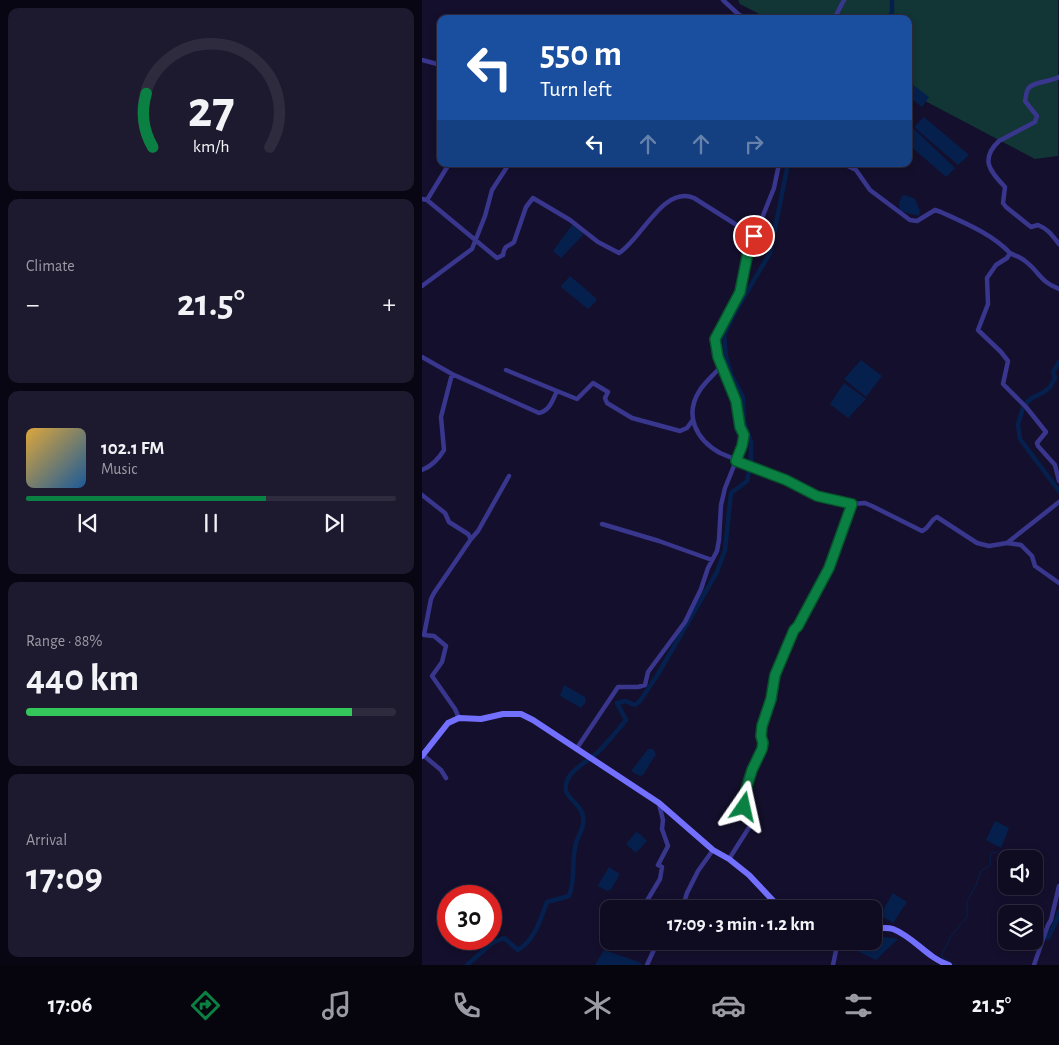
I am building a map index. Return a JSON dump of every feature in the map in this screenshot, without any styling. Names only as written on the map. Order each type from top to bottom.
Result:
[{"type":"street","points":[[723,0],[735,15]]},
{"type":"street","points":[[836,15],[844,0]]},
{"type":"street","points":[[422,60],[437,64]]},
{"type":"street","points":[[1058,77],[1054,80],[1031,86],[1027,90],[1025,101],[1037,116],[1036,122],[999,141],[994,145],[988,160],[989,168],[993,175],[1005,187],[1003,203],[1006,207],[1031,227],[1038,225],[1051,232],[1058,244]]},
{"type":"street","points":[[446,167],[424,200],[497,258],[503,255],[504,248],[514,242],[526,207],[533,198],[570,220],[598,242],[621,253],[660,208],[680,195],[694,198],[754,236]]},
{"type":"street","points":[[422,286],[472,249],[485,216],[492,190],[507,167]]},
{"type":"street","points":[[579,750],[618,687],[638,687],[644,685],[648,672],[684,622],[701,589],[717,551],[721,505],[725,488],[742,446],[744,435],[740,427],[736,401],[718,357],[715,339],[740,292],[748,252],[774,188],[778,167]]},
{"type":"street","points":[[850,167],[856,170],[870,190],[910,220],[917,221],[935,210],[941,212],[1002,245],[1010,253],[1024,260],[1036,270],[1042,280],[1058,287]]},
{"type":"street","points":[[1010,253],[996,265],[987,278],[988,304],[978,330],[1008,361],[1003,384],[1026,406],[1046,432],[1038,446],[1055,466],[1058,481]]},
{"type":"street","points":[[422,356],[452,374],[539,413],[544,412],[548,408],[557,391]]},
{"type":"street","points":[[721,366],[699,390],[693,407],[692,422],[698,434],[705,442],[720,453],[736,461],[757,467],[817,496],[852,504],[865,503],[922,531],[937,517],[977,543],[989,546],[1021,545],[1032,556],[1035,566],[1058,584]]},
{"type":"street","points":[[506,370],[576,399],[593,383],[608,392],[605,398],[607,403],[632,418],[680,431],[687,428],[692,422]]},
{"type":"street","points":[[422,470],[437,461],[444,450],[441,417],[452,374]]},
{"type":"street","points":[[459,718],[455,709],[432,676],[442,662],[446,646],[434,636],[423,635],[434,592],[478,531],[508,476]]},
{"type":"street","points":[[422,495],[445,513],[449,522],[468,534],[472,539]]},
{"type":"street","points":[[1007,544],[1058,502]]},
{"type":"street","points":[[729,859],[750,826],[743,799],[752,770],[762,749],[762,726],[771,699],[775,675],[794,630],[798,626],[829,568],[852,504]]},
{"type":"street","points":[[602,524],[659,541],[712,560]]},
{"type":"street","points":[[446,778],[441,770],[422,756],[448,723],[459,718],[480,719],[503,714],[521,714],[659,803],[713,850],[729,859],[749,875],[773,900]]},
{"type":"street","points":[[647,900],[660,879],[662,867],[658,865],[668,846],[662,829],[664,820],[659,803]]},
{"type":"street","points":[[685,900],[698,871],[713,850]]},
{"type":"street","points":[[1034,965],[1051,920],[1058,886]]},
{"type":"street","points":[[882,929],[892,928],[940,962],[949,965]]},
{"type":"street","points":[[647,965],[654,950]]},
{"type":"street","points":[[833,965],[836,950]]},
{"type":"green space","points":[[738,0],[1058,0],[1058,156],[1035,159],[912,94],[912,15],[761,15],[740,4]]},
{"type":"water","points":[[912,84],[929,97],[922,107],[912,99]]},
{"type":"water","points":[[924,117],[969,155],[958,165],[914,127]]},
{"type":"water","points":[[912,129],[955,168],[946,177],[912,147]]},
{"type":"water","points":[[905,195],[915,199],[920,211],[919,216],[900,211],[899,203],[902,196]]},
{"type":"water","points":[[572,225],[582,232],[583,235],[561,258],[553,251]]},
{"type":"water","points":[[570,276],[596,298],[596,301],[588,309],[562,288],[561,286]]},
{"type":"water","points":[[861,360],[882,376],[866,397],[844,379]]},
{"type":"water","points":[[844,383],[866,399],[848,418],[830,404]]},
{"type":"water","points":[[564,685],[585,697],[586,702],[581,708],[560,696]]},
{"type":"water","points":[[648,749],[653,749],[656,754],[643,775],[640,776],[631,771]]},
{"type":"water","points":[[995,821],[1009,828],[1001,848],[986,840]]},
{"type":"water","points":[[636,832],[647,841],[636,853],[626,844]]},
{"type":"water","points":[[609,867],[620,874],[612,888],[608,891],[598,885]]},
{"type":"water","points":[[893,893],[907,902],[893,923],[882,916],[882,912]]},
{"type":"water","points":[[882,936],[898,939],[876,960],[855,950],[882,950]]},
{"type":"water","points":[[604,950],[643,965],[595,965]]},
{"type":"waterway","points":[[891,15],[892,0]]},
{"type":"waterway","points":[[467,965],[492,943],[504,938],[518,950],[524,946],[533,935],[547,902],[569,896],[576,843],[583,820],[579,807],[566,792],[569,776],[602,748],[626,720],[617,703],[625,701],[635,705],[640,701],[658,674],[717,572],[725,550],[731,493],[747,481],[751,463],[751,442],[744,422],[743,397],[731,374],[726,357],[724,335],[734,314],[770,253],[787,167]]},
{"type":"waterway","points":[[1059,362],[1053,372],[1055,378],[1050,387],[1024,405],[1018,424],[1020,439],[1059,491]]},
{"type":"waterway","points":[[955,965],[942,957],[942,954],[951,936],[967,917],[967,902],[981,871],[991,865],[990,856],[992,853],[998,852]]},
{"type":"waterway","points":[[1048,938],[1059,912]]},
{"type":"route","points":[[744,807],[743,799],[752,770],[762,749],[762,726],[771,699],[775,675],[794,630],[806,612],[829,568],[852,504],[827,500],[757,467],[736,461],[744,435],[740,427],[736,401],[718,357],[715,339],[740,292],[748,252],[754,236]]}]
